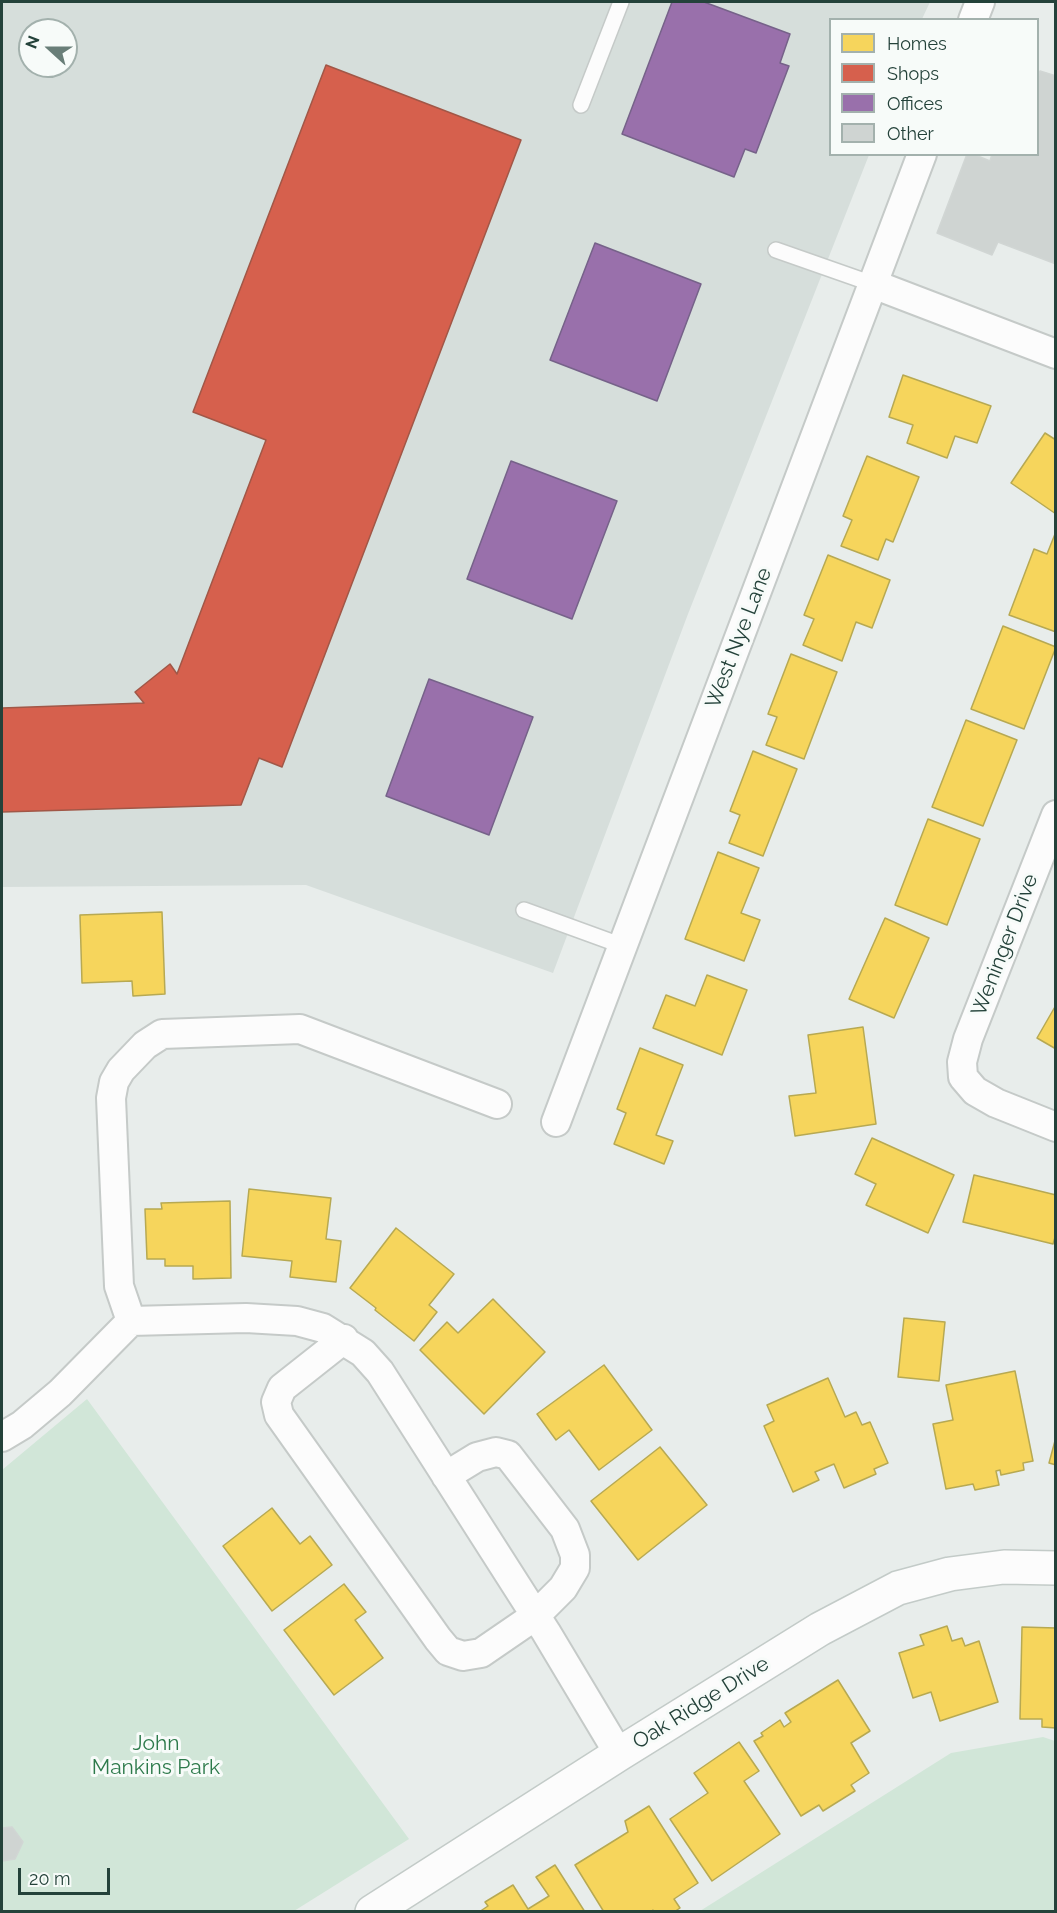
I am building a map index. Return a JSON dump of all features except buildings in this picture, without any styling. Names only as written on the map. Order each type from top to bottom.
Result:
[{"type":"street","points":[[974,18],[980,2]]},
{"type":"street","name":"West Nye Lane","points":[[556,1122],[921,156]]},
{"type":"street","points":[[873,284],[1056,354]]},
{"type":"street","name":"Weninger Drive","points":[[1056,815],[968,1039],[962,1062],[963,1077],[975,1091],[996,1104],[1056,1127]]},
{"type":"street","points":[[130,1321],[118,1286],[111,1098],[114,1082],[121,1070],[145,1045],[162,1034],[300,1029],[497,1104]]},
{"type":"street","points":[[2,1437],[22,1425],[60,1392],[130,1321],[246,1318],[297,1321],[323,1328],[344,1339],[363,1353],[380,1372],[535,1616],[619,1754]]},
{"type":"street","points":[[344,1339],[282,1388],[276,1402],[279,1415],[438,1640],[448,1651],[463,1656],[481,1653],[535,1616],[563,1588],[575,1568],[575,1555],[565,1529],[508,1455],[496,1452],[477,1457],[446,1476]]},
{"type":"street","name":"Oak Ridge Drive","points":[[372,1911],[820,1629],[898,1588],[951,1575],[1004,1567],[1056,1568]]},
{"type":"lane","points":[[581,105],[621,2]]},
{"type":"lane","points":[[776,250],[873,284]]},
{"type":"lane","points":[[524,910],[623,946]]},
{"type":"shaded area","points":[[2,2],[930,2],[922,18],[829,18],[829,156],[869,156],[688,614],[553,973],[306,885],[2,887]]},
{"type":"green space","name":"John Mankins Park","points":[[87,1399],[409,1839],[294,1911],[2,1912],[2,1470]]},
{"type":"green space","points":[[1043,1737],[1055,1741],[1055,1911],[700,1911],[951,1753]]}]
